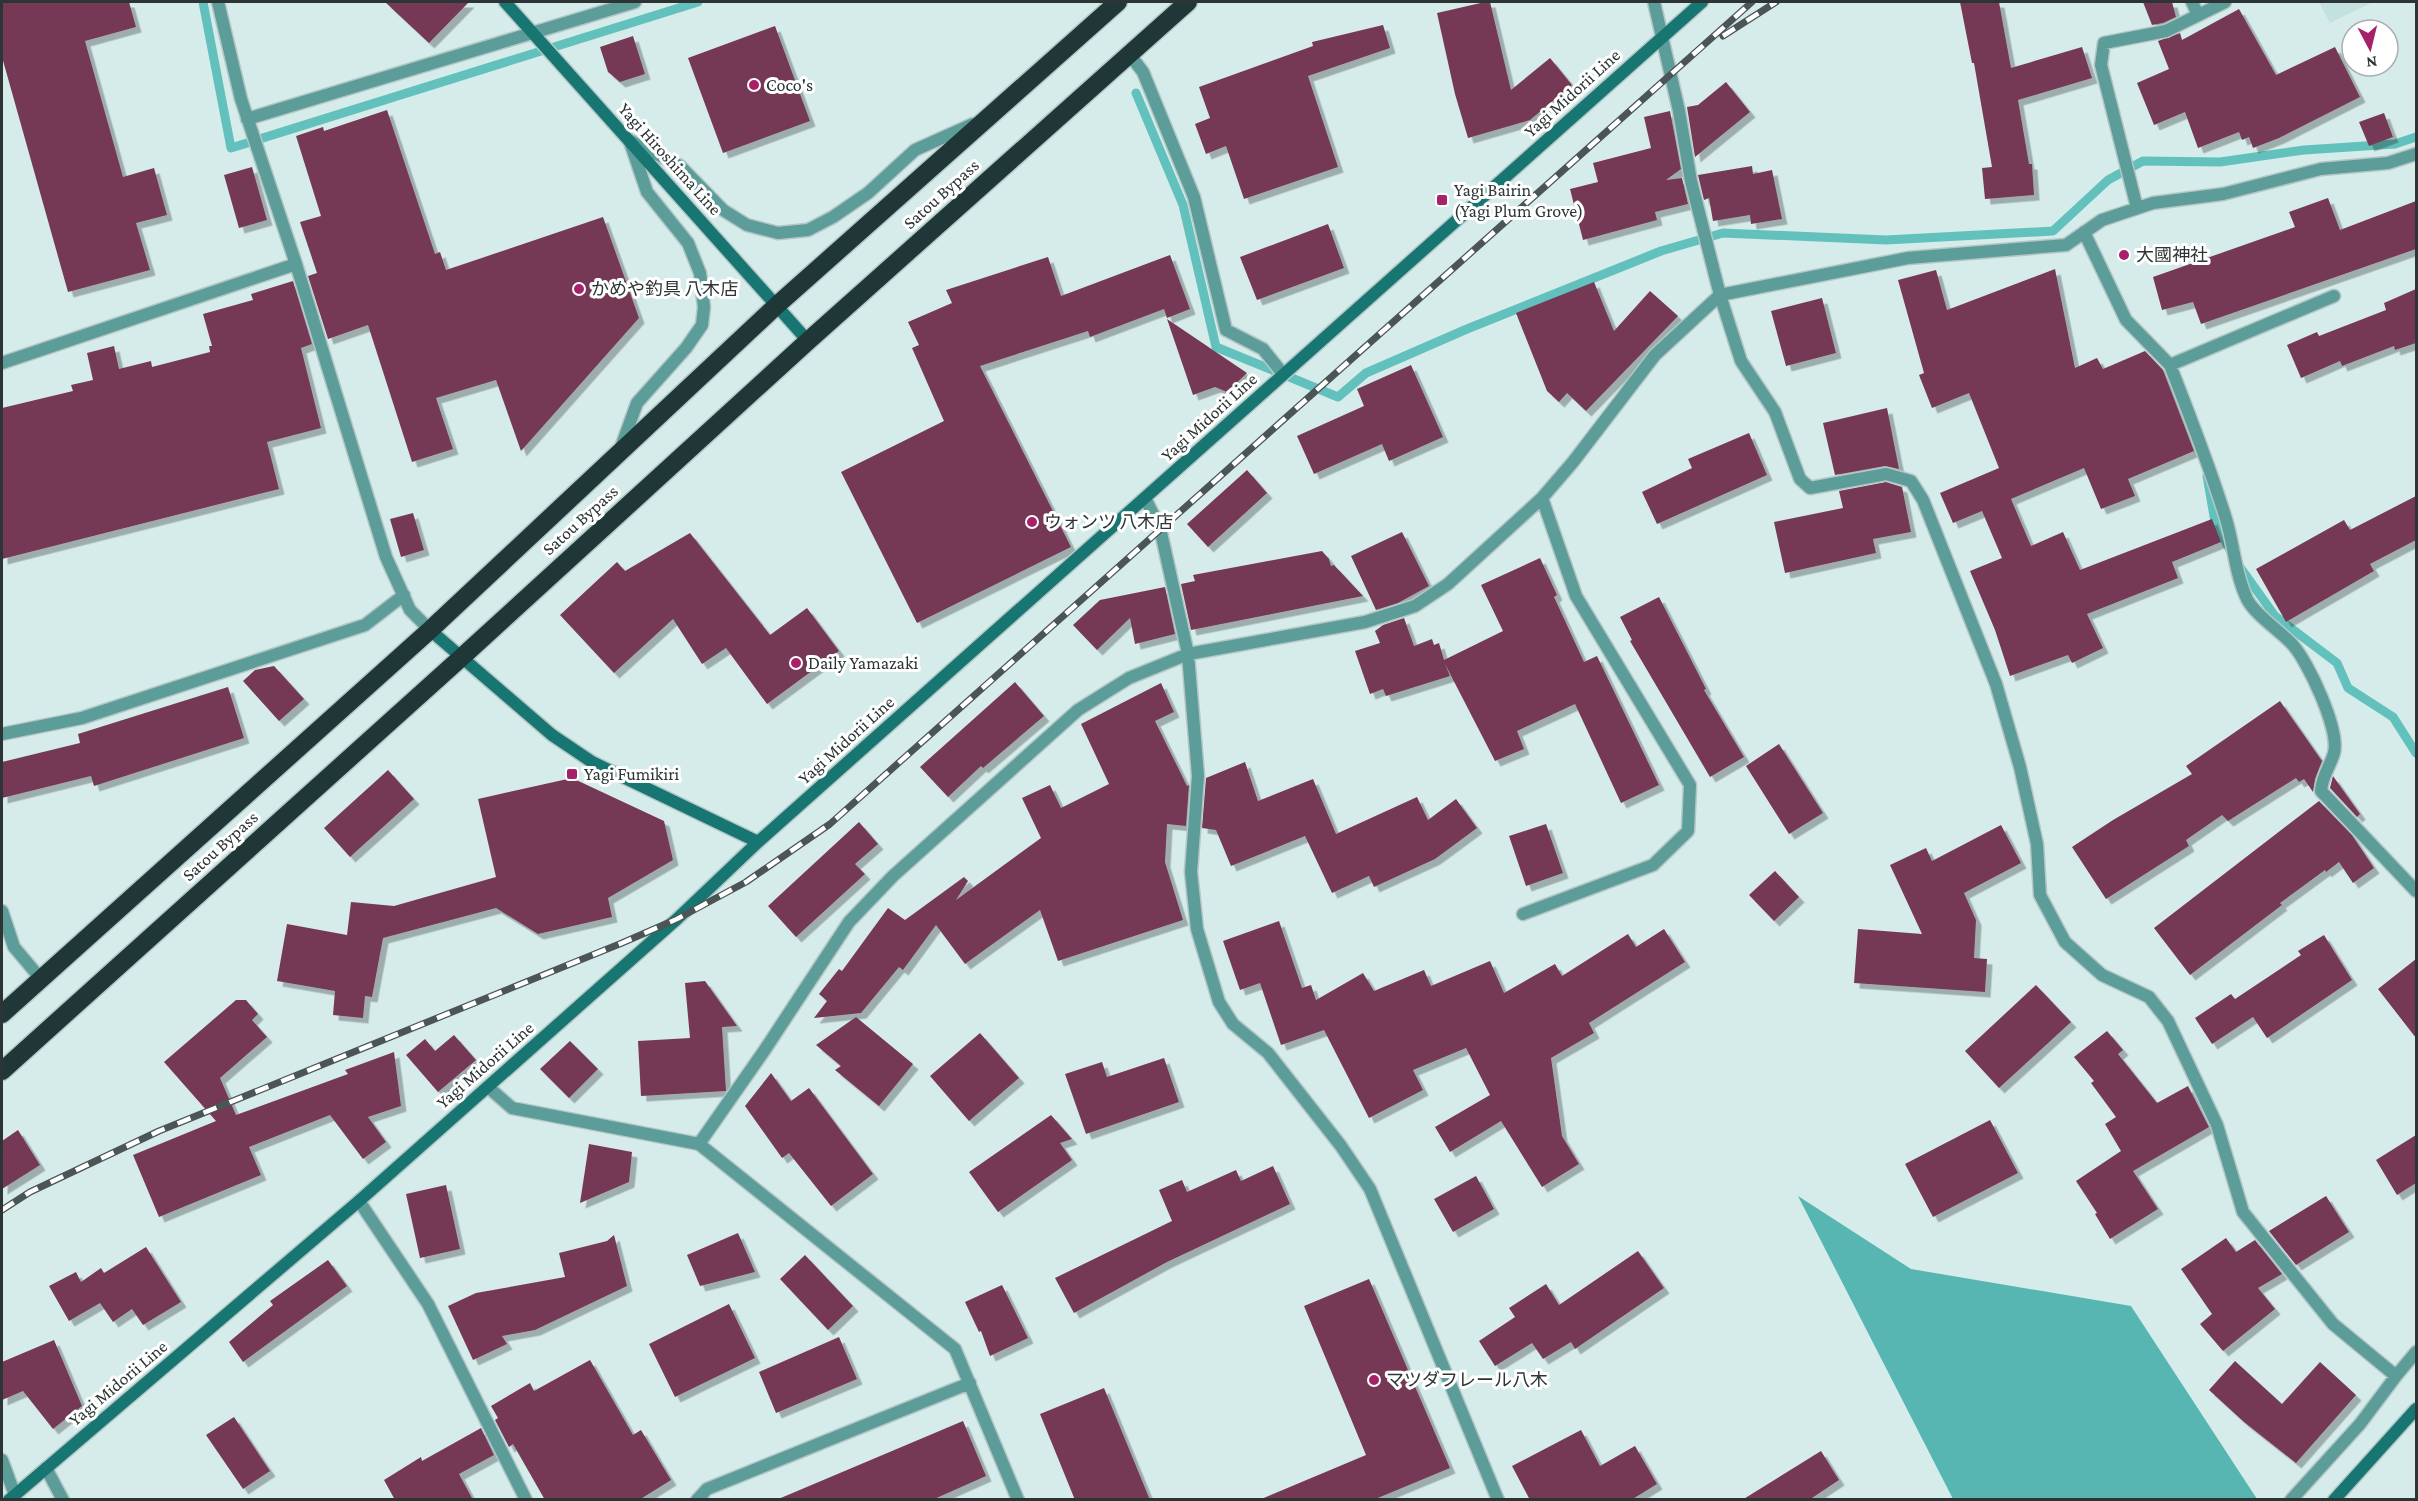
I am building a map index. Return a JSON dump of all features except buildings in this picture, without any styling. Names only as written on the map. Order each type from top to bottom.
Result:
[{"type":"highway","name":"Satou Bypass","points":[[2,1014],[430,630],[776,306],[1118,2]]},
{"type":"highway","name":"Satou Bypass","points":[[2,1071],[463,656],[808,340],[1188,2]]},
{"type":"main road","name":"Yagi Hiroshima Line","points":[[505,2],[808,340]]},
{"type":"main road","name":"Yagi Midorii Line","points":[[12,1497],[359,1201],[488,1087],[677,919],[758,842],[1702,2]]},
{"type":"main road","points":[[430,630],[463,656],[552,735],[592,762],[758,842]]},
{"type":"main road","points":[[2334,1500],[2416,1409]]},
{"type":"street","points":[[218,2],[247,119],[296,264],[386,557],[410,610],[430,630]]},
{"type":"street","points":[[247,119],[635,2]]},
{"type":"street","points":[[1654,2],[1679,111],[1691,181],[1720,295],[1741,361],[1775,412],[1800,479],[1810,488],[1886,474],[1911,481],[1923,500],[1996,684],[2020,767],[2037,844],[2040,895],[2065,942],[2102,975],[2149,997],[2168,1021],[2217,1125],[2243,1212],[2333,1324],[2396,1376]]},
{"type":"street","points":[[2192,2],[2198,15]]},
{"type":"street","points":[[2137,208],[2101,65],[2104,43],[2166,31],[2225,2]]},
{"type":"street","points":[[1130,55],[1143,72],[1194,197],[1226,330],[1263,349],[1283,374]]},
{"type":"street","points":[[629,140],[680,166],[723,210],[747,225],[778,233],[808,230],[833,218],[868,193],[915,150],[985,120]]},
{"type":"street","points":[[618,454],[637,403],[686,348],[702,325],[704,307],[700,273],[688,243],[647,192],[629,140]]},
{"type":"street","points":[[699,1144],[849,922],[893,876],[1078,710],[1129,678],[1188,654],[1365,622],[1415,606],[1448,584],[1542,498],[1573,462],[1655,355],[1720,295],[1908,258],[2066,245],[2102,220],[2153,203],[2223,194],[2322,169],[2388,163],[2416,154]]},
{"type":"street","points":[[2084,232],[2126,320],[2170,364],[2211,470],[2248,601],[2294,645],[2307,664],[2331,724],[2335,751],[2322,781],[2321,791],[2416,891]]},
{"type":"street","points":[[2,363],[296,264]]},
{"type":"street","points":[[2170,364],[2334,296]]},
{"type":"street","points":[[1145,498],[1161,528],[1188,654],[1198,776],[1191,872],[1197,929],[1219,1002],[1233,1024],[1268,1053],[1341,1146],[1370,1189],[1498,1500]]},
{"type":"street","points":[[1523,914],[1653,865],[1688,831],[1690,785],[1576,596],[1542,498]]},
{"type":"street","points":[[2,734],[82,718],[365,625],[404,595]]},
{"type":"street","points":[[2,911],[14,947],[41,979]]},
{"type":"street","points":[[488,1087],[512,1108],[699,1144],[956,1349],[1018,1500]]},
{"type":"street","points":[[359,1201],[428,1304],[526,1500]]},
{"type":"street","points":[[2292,1500],[2360,1424],[2416,1352]]},
{"type":"street","points":[[697,1500],[707,1490],[970,1383]]},
{"type":"street","points":[[2,1460],[12,1497]]},
{"type":"street","points":[[46,1468],[63,1500]]},
{"type":"shaded area","points":[[2319,2],[2373,2],[2340,18],[2330,23]]},
{"type":"shaded area","points":[[1798,1196],[1911,1269],[2131,1306],[2257,1499],[1953,1499]]},
{"type":"waterway","points":[[203,2],[231,148],[698,2]]},
{"type":"waterway","points":[[1136,93],[1183,205],[1216,347],[1338,397],[1366,373],[1467,329],[1661,251],[1723,233],[1886,240],[2053,231],[2108,180],[2143,161],[2220,162],[2304,150],[2395,144],[2416,137]]},
{"type":"waterway","points":[[2207,476],[2215,522],[2230,550]]},
{"type":"waterway","points":[[2240,567],[2275,616],[2337,663],[2348,688],[2393,717],[2416,753]]},
{"type":"railway","points":[[2,1210],[30,1192],[159,1131],[622,943],[677,919],[746,882],[830,824],[1752,2]]},
{"type":"railway","points":[[1723,36],[1776,2]]},
{"type":"place","name":"Coco's","points":[[754,85]]},
{"type":"place","name":"Yagi Bairin (Yagi Plum Grove)","points":[[1442,200]]},
{"type":"place","name":"大國神社","points":[[2124,255]]},
{"type":"place","name":"かめや釣具 八木店","points":[[579,289]]},
{"type":"place","name":"ウォンツ 八木店","points":[[1032,522]]},
{"type":"place","name":"Daily Yamazaki","points":[[796,663]]},
{"type":"place","name":"Yagi Fumikiri","points":[[572,774]]},
{"type":"place","name":"マツダフレール八木","points":[[1374,1380]]}]
